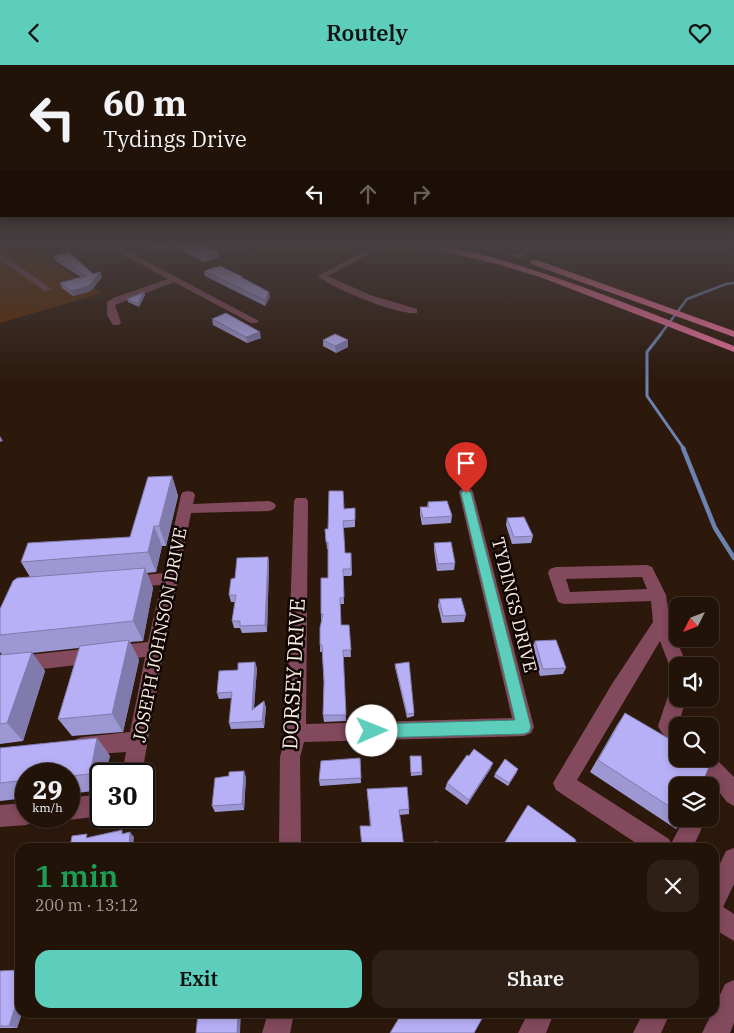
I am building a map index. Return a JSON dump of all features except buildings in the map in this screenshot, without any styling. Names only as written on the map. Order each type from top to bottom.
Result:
[{"type":"main road","points":[[580,291],[732,348]]},
{"type":"main road","points":[[616,291],[732,334]]},
{"type":"street","points":[[116,323],[110,304],[141,291]]},
{"type":"street","points":[[195,291],[254,321]]},
{"type":"street","points":[[351,291],[395,308],[414,311]]},
{"type":"street","name":"TYDINGS DRIVE","points":[[296,733],[524,727],[466,493]]},
{"type":"street","name":"DORSEY DRIVE","points":[[290,843],[290,757],[296,733],[301,501]]},
{"type":"street","name":"JOSEPH JOHNSON DRIVE","points":[[134,763],[155,649],[187,502],[269,506]]},
{"type":"street","points":[[658,595],[564,598],[556,573],[647,571],[658,595],[662,623],[674,657]]},
{"type":"street","points":[[112,583],[170,578]]},
{"type":"street","points":[[655,843],[563,783],[662,623]]},
{"type":"street","points":[[0,666],[155,649]]},
{"type":"street","points":[[69,748],[139,741]]},
{"type":"street","points":[[719,784],[734,795]]},
{"type":"street","points":[[0,816],[15,814]]},
{"type":"street","points":[[683,843],[691,827]]},
{"type":"street","points":[[719,890],[734,859]]},
{"type":"street","points":[[719,918],[734,929]]},
{"type":"street","points":[[716,1033],[734,993]]},
{"type":"street","points":[[276,1033],[280,1018]]},
{"type":"street","points":[[532,1033],[538,1018]]},
{"type":"street","points":[[647,1033],[655,1018]]},
{"type":"shaded area","points":[[0,291],[99,291],[102,293],[0,323]]},
{"type":"waterway","points":[[660,335],[687,299],[707,291]]},
{"type":"waterway","points":[[661,334],[647,352],[647,396],[684,449]]},
{"type":"waterway","points":[[683,448],[715,528],[734,558]]},
{"type":"route","points":[[372,731],[524,727],[466,493]]}]
